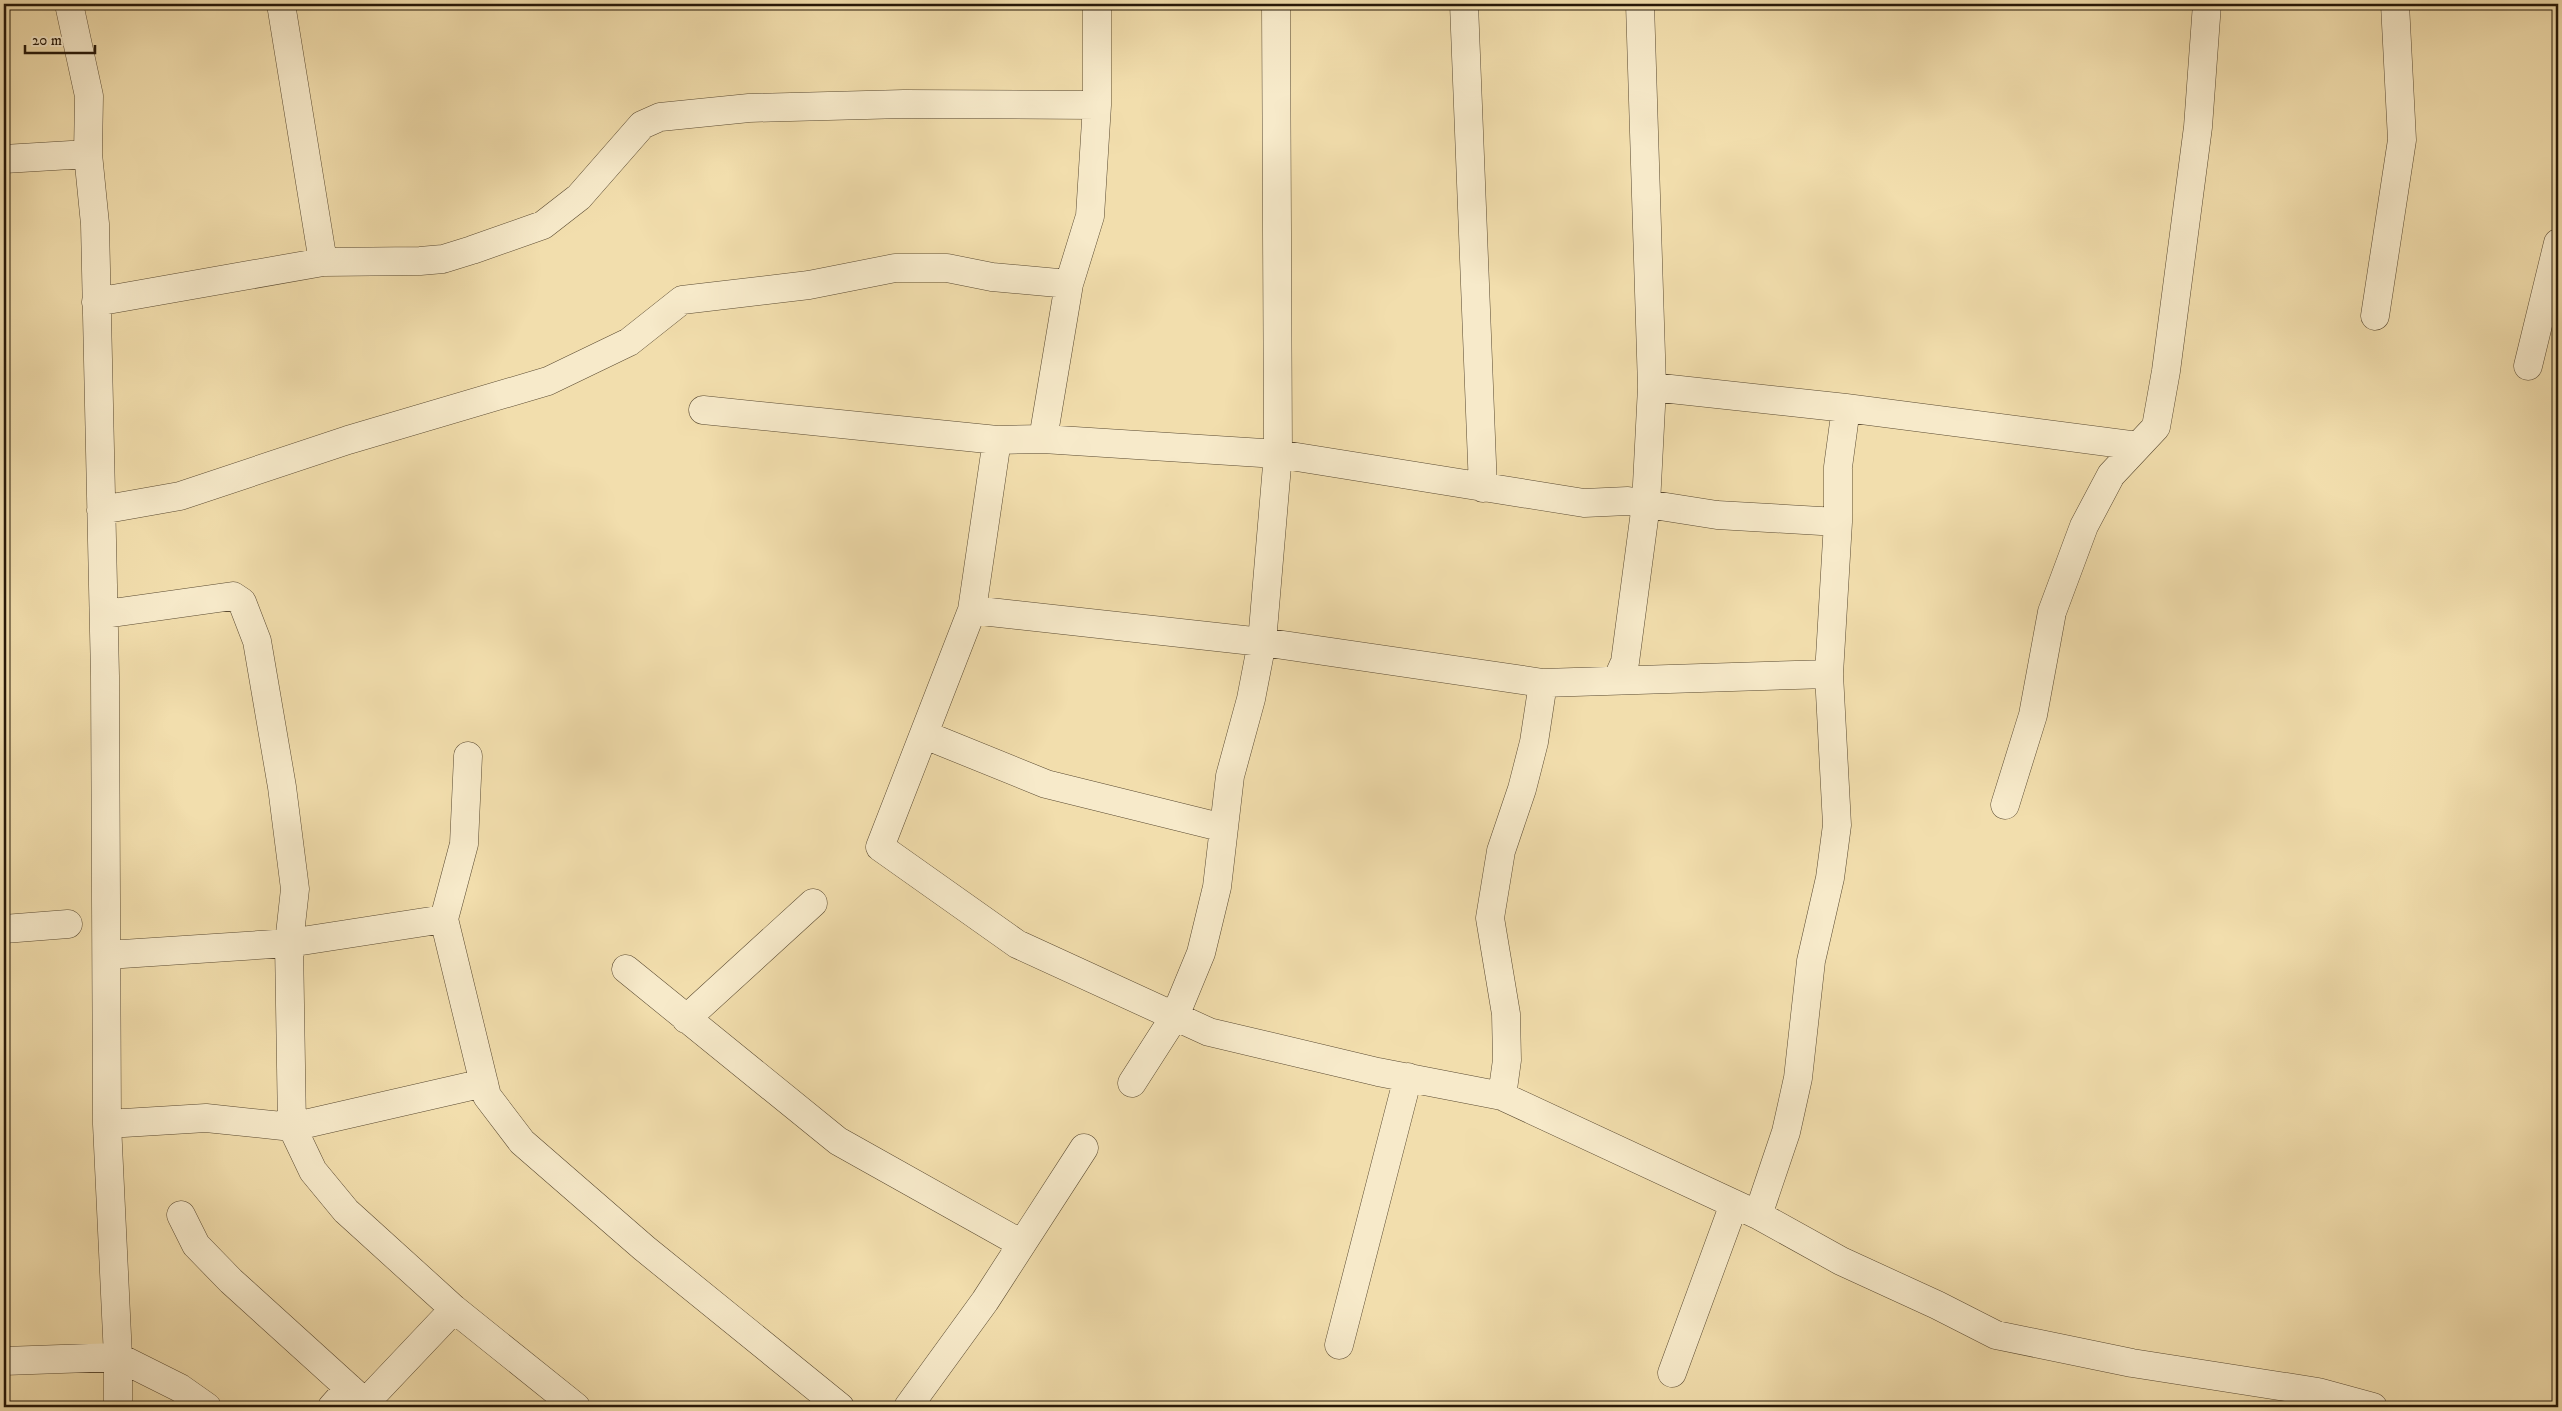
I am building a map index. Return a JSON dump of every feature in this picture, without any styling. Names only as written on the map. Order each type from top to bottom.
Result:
[{"type":"street","points":[[69,4],[89,96],[88,154],[95,224],[104,614],[107,1124],[118,1357],[118,1407]]},
{"type":"street","points":[[281,4],[323,262]]},
{"type":"street","points":[[1042,439],[1069,284],[1090,216],[1097,105],[1097,4]]},
{"type":"street","points":[[1132,1083],[1175,1016],[1201,953],[1217,886],[1230,776],[1251,699],[1262,642],[1278,454],[1276,4]]},
{"type":"street","points":[[1464,4],[1483,488]]},
{"type":"street","points":[[1618,680],[1625,662],[1646,504],[1652,387],[1640,4]]},
{"type":"street","points":[[2005,805],[2034,715],[2052,612],[2084,526],[2111,474],[2156,427],[2166,371],[2198,127],[2207,4]]},
{"type":"street","points":[[2375,316],[2402,140],[2395,4]]},
{"type":"street","points":[[96,302],[323,262],[443,259],[543,225],[579,197],[642,125],[660,117],[749,108],[904,104],[1097,105]]},
{"type":"street","points":[[4,159],[88,154]]},
{"type":"street","points":[[2528,366],[2558,243]]},
{"type":"street","points":[[101,510],[180,496],[348,440],[548,381],[629,342],[682,300],[809,285],[895,268],[947,268],[992,277],[1069,284]]},
{"type":"street","points":[[1652,387],[1846,408],[2138,446]]},
{"type":"street","points":[[1672,1373],[1746,1210],[1786,1132],[1798,1078],[1811,960],[1830,878],[1837,826],[1830,674],[1838,522],[1838,467],[1846,408]]},
{"type":"street","points":[[703,410],[997,440],[1042,439],[1278,454],[1584,503],[1628,501],[1717,515],[1838,522]]},
{"type":"street","points":[[997,440],[972,610],[880,847],[1017,944],[1208,1032],[1378,1072],[1502,1096],[1746,1210],[1841,1261],[1937,1305],[1996,1335],[2132,1363],[2318,1392],[2373,1407]]},
{"type":"street","points":[[104,614],[234,596],[242,602],[257,641],[282,788],[295,889],[289,943],[292,1127],[313,1171],[346,1212],[454,1308],[576,1407]]},
{"type":"street","points":[[972,610],[1262,642],[1543,683],[1830,674]]},
{"type":"street","points":[[1502,1096],[1507,1060],[1506,1014],[1490,918],[1501,851],[1522,789],[1534,742],[1543,683]]},
{"type":"street","points":[[925,735],[1046,784],[1224,828]]},
{"type":"street","points":[[468,756],[464,844],[444,918],[487,1096],[522,1142],[644,1248],[840,1407]]},
{"type":"street","points":[[686,1019],[813,903]]},
{"type":"street","points":[[107,955],[289,943],[444,918]]},
{"type":"street","points":[[4,929],[68,924]]},
{"type":"street","points":[[626,969],[838,1141],[1022,1244]]},
{"type":"street","points":[[1340,1345],[1408,1077]]},
{"type":"street","points":[[107,1124],[206,1118],[292,1127],[484,1083]]},
{"type":"street","points":[[908,1407],[975,1315],[1084,1148]]},
{"type":"street","points":[[181,1215],[196,1245],[354,1402],[454,1308]]},
{"type":"street","points":[[4,1362],[118,1357],[180,1388],[207,1407]]}]
